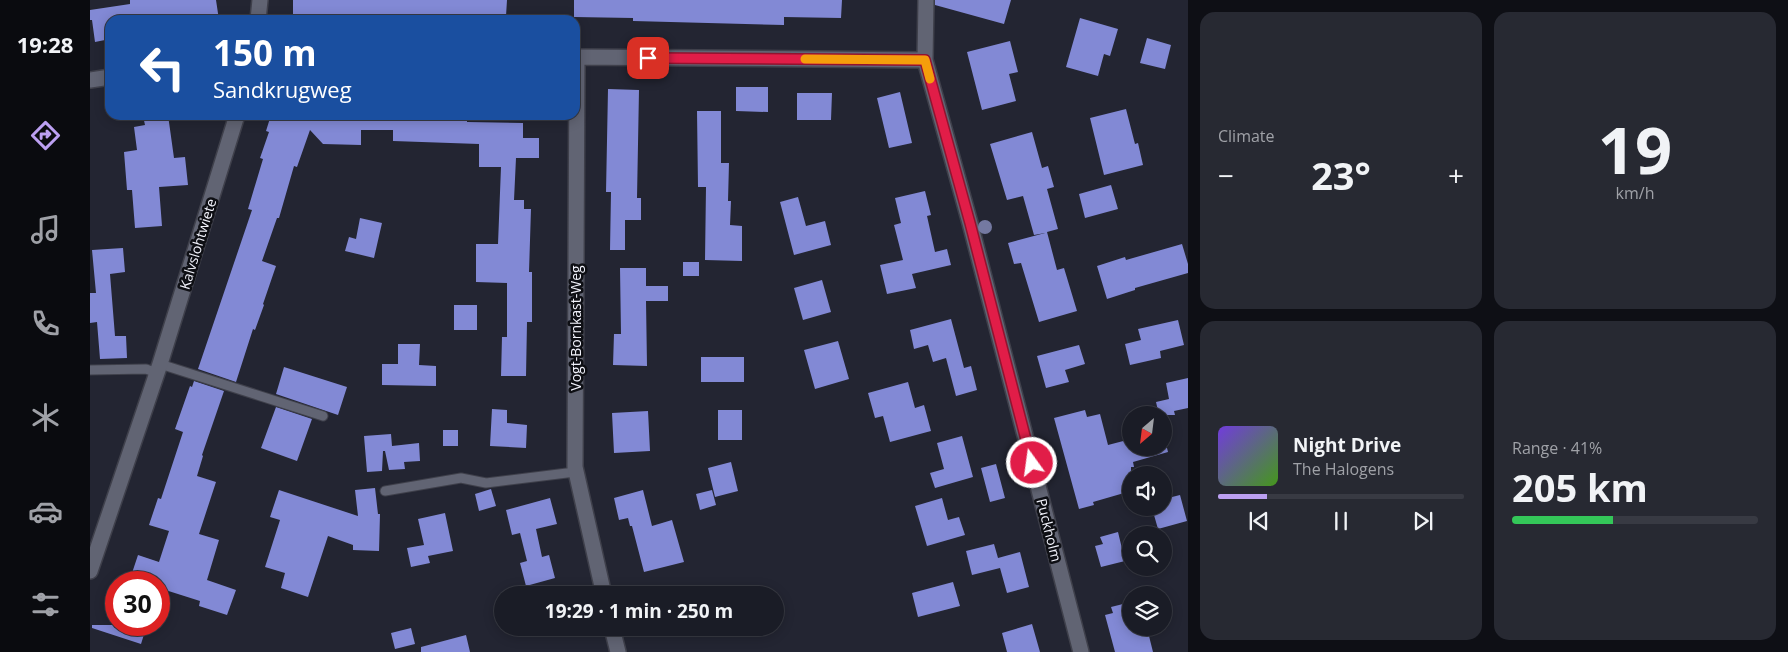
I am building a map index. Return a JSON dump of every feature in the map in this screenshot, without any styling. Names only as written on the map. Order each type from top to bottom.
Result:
[{"type":"street","points":[[258,15],[260,0]]},
{"type":"street","name":"Puckholm","points":[[926,0],[925,60],[970,223],[1081,652]]},
{"type":"street","points":[[580,58],[925,60]]},
{"type":"street","points":[[90,80],[105,78]]},
{"type":"street","name":"Kalvslohtwiete","points":[[90,571],[159,368],[235,120]]},
{"type":"street","name":"Vogt-Bornkast-Weg","points":[[576,120],[575,472],[602,586]]},
{"type":"street","points":[[614,636],[618,652]]},
{"type":"lane","points":[[90,370],[159,368],[323,416]]},
{"type":"lane","points":[[385,492],[460,478],[486,483],[575,472]]},
{"type":"building","points":[[130,0],[216,0],[218,15],[105,15],[105,40],[95,42],[92,20],[90,20],[90,10],[130,4]]},
{"type":"building","points":[[293,0],[507,0],[506,15],[293,15]]},
{"type":"building","points":[[574,0],[842,0],[841,18],[784,17],[784,25],[633,21],[633,18],[580,17],[580,15],[574,15]]},
{"type":"building","points":[[935,0],[1011,0],[1004,24],[935,5]]},
{"type":"building","points":[[1080,18],[1118,29],[1110,56],[1104,54],[1098,76],[1066,67]]},
{"type":"building","points":[[1147,38],[1171,45],[1165,69],[1140,63]]},
{"type":"building","points":[[1010,41],[1018,72],[1009,74],[1016,101],[982,110],[967,52]]},
{"type":"building","points":[[736,87],[768,87],[768,112],[736,111]]},
{"type":"building","points":[[608,89],[639,90],[637,198],[641,198],[641,220],[625,220],[625,250],[610,250],[611,192],[606,192]]},
{"type":"building","points":[[900,92],[912,143],[889,148],[877,98]]},
{"type":"building","points":[[797,93],[832,93],[831,120],[797,120]]},
{"type":"building","points":[[1126,109],[1135,144],[1138,143],[1143,165],[1104,175],[1090,118]]},
{"type":"building","points":[[697,111],[721,111],[721,163],[729,163],[728,201],[731,201],[730,225],[742,226],[742,261],[705,260],[706,187],[698,187]]},
{"type":"building","points":[[144,120],[169,120],[174,158],[185,157],[188,185],[159,187],[162,226],[135,228],[132,190],[127,190],[124,152],[137,150],[134,127],[145,125]]},
{"type":"building","points":[[269,120],[467,120],[467,122],[523,123],[523,138],[539,138],[539,158],[516,158],[514,200],[524,200],[524,209],[531,209],[529,272],[532,272],[532,322],[527,322],[526,376],[501,376],[502,337],[507,337],[507,283],[476,282],[476,244],[498,244],[501,167],[479,167],[479,144],[393,141],[393,130],[361,130],[361,145],[323,144],[310,130],[297,167],[294,166],[279,218],[277,218],[262,261],[276,266],[236,382],[198,369],[252,210],[248,209],[263,159],[260,158],[269,132],[266,131]]},
{"type":"building","points":[[1032,132],[1042,168],[1048,166],[1054,187],[1047,189],[1058,229],[1047,232],[1057,270],[1064,268],[1077,311],[1039,322],[1021,263],[1014,264],[1008,243],[1045,233],[1034,235],[1023,196],[1007,200],[990,144]]},
{"type":"building","points":[[1111,185],[1118,209],[1085,218],[1079,194]]},
{"type":"building","points":[[925,191],[931,215],[927,216],[935,252],[947,249],[951,265],[912,274],[916,288],[887,294],[880,265],[903,260],[894,225],[901,223],[895,198]]},
{"type":"building","points":[[798,197],[806,226],[825,221],[831,245],[794,255],[780,202]]},
{"type":"building","points":[[360,218],[382,223],[374,258],[345,251],[349,237],[356,239]]},
{"type":"building","points":[[1182,244],[1188,264],[1188,273],[1135,288],[1135,290],[1107,299],[1097,266],[1125,257],[1126,260]]},
{"type":"building","points":[[123,248],[125,272],[110,274],[115,336],[126,336],[127,358],[100,359],[97,322],[90,323],[90,293],[96,293],[92,250]]},
{"type":"building","points":[[683,262],[699,262],[699,276],[683,276]]},
{"type":"building","points":[[620,268],[646,268],[646,286],[668,286],[668,301],[646,301],[647,366],[613,365],[614,334],[621,334]]},
{"type":"building","points":[[822,280],[831,312],[803,320],[794,288]]},
{"type":"building","points":[[454,305],[477,305],[477,330],[454,330]]},
{"type":"building","points":[[951,319],[964,368],[971,366],[977,390],[956,396],[946,358],[933,362],[928,345],[914,349],[910,330]]},
{"type":"building","points":[[1178,320],[1184,345],[1160,351],[1161,358],[1130,365],[1125,344],[1141,340],[1138,329]]},
{"type":"building","points":[[838,341],[849,379],[815,389],[804,350]]},
{"type":"building","points":[[398,344],[420,344],[419,365],[436,366],[436,386],[382,385],[382,364],[398,364]]},
{"type":"building","points":[[1079,345],[1085,364],[1065,370],[1069,382],[1046,388],[1037,356]]},
{"type":"building","points":[[701,357],[744,357],[744,382],[701,382]]},
{"type":"building","points":[[284,367],[347,387],[338,415],[276,394]]},
{"type":"building","points":[[1188,378],[1188,408],[1174,411],[1175,415],[1172,415],[1172,406],[1157,406],[1156,402],[1169,399],[1166,383]]},
{"type":"building","points":[[194,381],[224,391],[202,455],[197,476],[216,482],[199,534],[219,540],[207,580],[236,590],[227,615],[199,606],[200,601],[170,591],[170,571],[133,571],[138,555],[159,562],[169,531],[149,525],[158,498],[161,499],[183,432],[175,429],[190,386],[192,387]]},
{"type":"building","points":[[908,382],[915,408],[924,405],[931,431],[890,442],[883,416],[875,418],[868,393]]},
{"type":"building","points":[[276,407],[312,419],[297,461],[261,448]]},
{"type":"building","points":[[492,409],[507,410],[507,423],[527,425],[526,448],[490,446]]},
{"type":"building","points":[[718,410],[742,410],[742,440],[718,440]]},
{"type":"building","points":[[1085,410],[1087,417],[1100,414],[1108,445],[1122,441],[1122,456],[1154,456],[1133,462],[1134,466],[1122,466],[1122,494],[1093,502],[1094,505],[1079,509],[1054,418]]},
{"type":"building","points":[[648,411],[650,451],[614,453],[612,413]]},
{"type":"building","points":[[443,430],[458,430],[458,446],[443,446]]},
{"type":"building","points":[[391,434],[392,446],[419,443],[420,461],[404,462],[405,469],[389,470],[385,451],[383,451],[382,471],[367,472],[364,436]]},
{"type":"building","points":[[962,436],[973,477],[935,488],[930,473],[944,469],[937,443]]},
{"type":"building","points":[[731,462],[738,491],[715,497],[708,468]]},
{"type":"building","points":[[996,464],[1005,498],[990,502],[981,468]]},
{"type":"building","points":[[375,488],[378,514],[380,514],[379,551],[353,550],[353,545],[328,536],[308,597],[281,588],[285,573],[265,567],[280,520],[270,517],[279,490],[358,516],[355,490]]},
{"type":"building","points":[[491,489],[496,506],[479,511],[475,494]]},
{"type":"building","points":[[643,490],[652,526],[672,520],[684,562],[644,572],[632,526],[630,526],[628,518],[619,520],[614,498]]},
{"type":"building","points":[[712,490],[716,505],[700,510],[696,494]]},
{"type":"building","points":[[1180,495],[1187,521],[1169,526],[1157,526],[1154,516],[1172,516],[1172,497]]},
{"type":"building","points":[[550,498],[557,524],[536,529],[542,557],[549,555],[555,578],[526,586],[520,563],[527,561],[520,533],[512,535],[506,510]]},
{"type":"building","points":[[942,498],[948,520],[959,517],[965,535],[927,546],[915,506]]},
{"type":"building","points":[[445,513],[453,551],[428,556],[430,563],[411,567],[407,548],[424,545],[418,519]]},
{"type":"building","points":[[1118,532],[1122,549],[1122,562],[1101,567],[1095,546],[1103,544],[1100,537]]},
{"type":"building","points":[[994,544],[998,558],[1020,552],[1029,587],[1007,593],[1000,568],[972,575],[966,551]]},
{"type":"building","points":[[953,582],[960,606],[918,617],[912,593]]},
{"type":"building","points":[[1122,604],[1122,636],[1149,636],[1153,652],[1115,652],[1105,615],[1113,613],[1111,607]]},
{"type":"building","points":[[1032,624],[1040,652],[1007,652],[1002,633]]},
{"type":"building","points":[[92,625],[105,625],[105,632],[92,628]]},
{"type":"building","points":[[411,628],[415,644],[395,649],[391,633]]},
{"type":"building","points":[[466,635],[470,652],[421,652],[421,647]]},
{"type":"building","points":[[116,636],[144,636],[141,644]]},
{"type":"slow traffic","points":[[805,59],[925,60],[930,79]]},
{"type":"route","points":[[648,58],[925,60],[970,223],[1032,463]]}]
